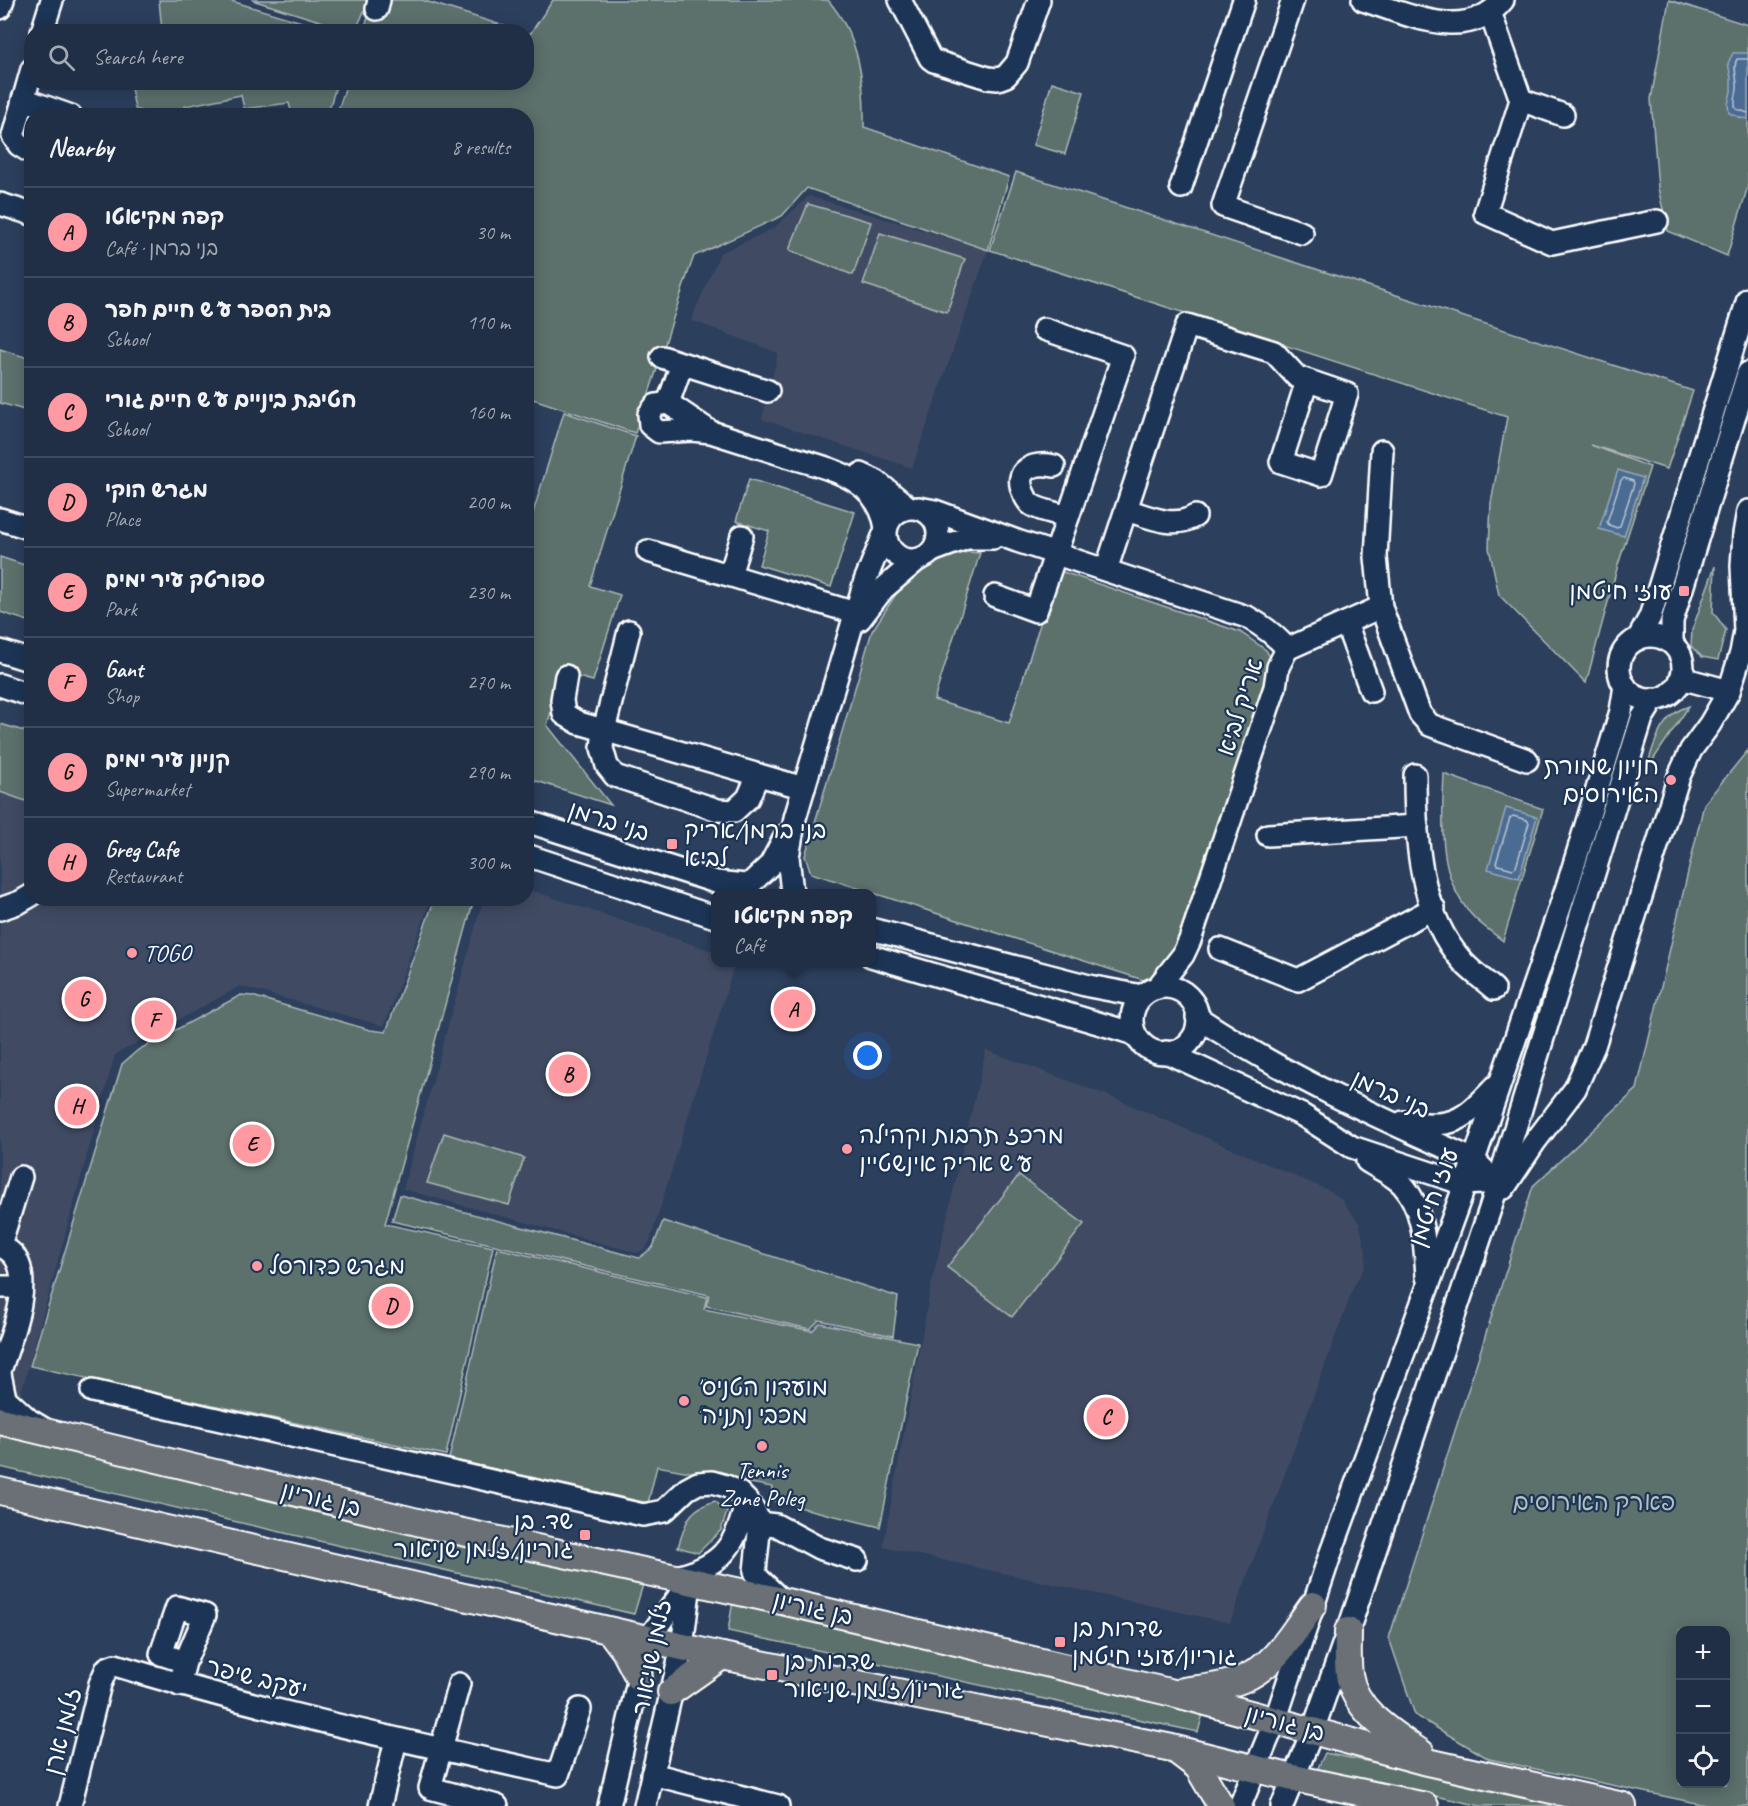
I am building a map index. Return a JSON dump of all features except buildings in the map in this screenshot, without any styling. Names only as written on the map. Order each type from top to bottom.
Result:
[{"type":"main road","name":"בן גוריון","points":[[0,1421],[430,1525],[782,1601],[1173,1693],[1439,1764],[1623,1806]]},
{"type":"main road","name":"בן גוריון","points":[[0,1491],[722,1656],[1172,1748],[1293,1778],[1425,1806]]},
{"type":"main road","points":[[1173,1693],[1222,1685],[1260,1670],[1273,1658],[1313,1605]]},
{"type":"main road","points":[[610,1631],[625,1651],[639,1678]]},
{"type":"main road","points":[[1348,1631],[1349,1676],[1364,1706],[1392,1734],[1439,1764]]},
{"type":"main road","points":[[671,1692],[722,1656]]},
{"type":"main road","points":[[1172,1748],[1198,1767],[1221,1806]]},
{"type":"main road","points":[[1345,1806],[1378,1795]]},
{"type":"street","points":[[0,8],[3,0]]},
{"type":"street","points":[[44,24],[51,0]]},
{"type":"street","points":[[900,0],[934,62],[994,79],[1006,76],[1015,67],[1038,0]]},
{"type":"street","points":[[1181,187],[1244,0]]},
{"type":"street","points":[[1293,0],[1223,206],[1302,233]]},
{"type":"street","points":[[1363,0],[1429,20],[1448,23],[1477,20],[1497,6],[1521,100],[1485,213],[1552,243],[1657,221]]},
{"type":"street","points":[[24,148],[13,136],[26,90]]},
{"type":"street","points":[[23,99],[48,108]]},
{"type":"street","points":[[1521,100],[1563,115]]},
{"type":"street","points":[[0,204],[24,212]]},
{"type":"street","points":[[1638,639],[1650,616],[1748,299]]},
{"type":"street","points":[[1106,570],[1187,325],[1274,352],[1297,377],[1307,381]]},
{"type":"street","points":[[995,596],[1036,611],[1123,356],[1044,329]]},
{"type":"street","points":[[668,403],[672,361],[768,392]]},
{"type":"street","points":[[1672,642],[1672,621],[1748,373]]},
{"type":"street","points":[[711,432],[668,403],[661,403],[652,409],[648,419],[653,429],[668,433],[692,430],[711,432],[843,473],[862,486],[877,501],[883,512],[886,540],[894,554],[909,560],[924,555],[937,543],[937,526],[933,518],[914,508],[869,477],[843,473]]},
{"type":"street","points":[[1383,451],[1376,557],[1381,607],[1420,714],[1430,725],[1527,760]]},
{"type":"street","points":[[1054,466],[1038,464],[1029,466],[1024,471],[1021,488],[1032,506],[1068,517]]},
{"type":"street","points":[[886,530],[894,514],[914,508]]},
{"type":"street","name":"אריק לביא","points":[[914,508],[935,511],[1055,554],[1247,617],[1279,639],[1287,650],[1278,667],[1275,687],[1183,955],[1150,992]]},
{"type":"street","points":[[1127,510],[1176,523],[1186,522],[1195,516]]},
{"type":"street","points":[[1490,1209],[1534,1143],[1575,1089],[1585,1070],[1679,776],[1691,750],[1710,724],[1729,691],[1742,653],[1745,632],[1742,566],[1748,511]]},
{"type":"street","points":[[0,519],[24,526]]},
{"type":"street","name":"אריק לביא","points":[[792,889],[788,857],[795,818],[847,644],[859,614],[865,581],[886,530]]},
{"type":"street","points":[[730,575],[742,536]]},
{"type":"street","name":"אריק לביא","points":[[859,614],[883,589],[924,555],[966,538],[983,537],[1017,541]]},
{"type":"street","points":[[648,551],[859,614]]},
{"type":"street","points":[[1287,650],[1381,607]]},
{"type":"street","points":[[1346,623],[1371,692]]},
{"type":"street","points":[[630,631],[604,730],[603,748],[607,766],[615,776],[718,810],[734,811],[748,798],[758,775]]},
{"type":"street","points":[[1654,635],[1672,642],[1683,662],[1681,678],[1674,690],[1654,699],[1643,699],[1633,694],[1625,686],[1620,676],[1619,665],[1622,654],[1633,641],[1654,635]]},
{"type":"street","points":[[0,651],[24,659]]},
{"type":"street","points":[[566,676],[562,700],[564,714],[579,723],[804,788]]},
{"type":"street","points":[[1681,678],[1729,691]]},
{"type":"street","points":[[0,685],[24,693]]},
{"type":"street","name":"עוזי חיטמן","points":[[1240,1806],[1275,1721],[1313,1605],[1474,1160],[1568,884],[1621,711],[1625,686]]},
{"type":"street","points":[[1282,1806],[1313,1730],[1348,1631],[1490,1209],[1642,718],[1654,699]]},
{"type":"street","points":[[1415,775],[1419,851],[1428,894],[1441,929],[1462,961],[1494,989]]},
{"type":"street","name":"אריק לביא","points":[[746,887],[770,865],[795,818]]},
{"type":"street","name":"בני ברמן","points":[[534,824],[716,882],[746,887],[763,879],[775,880],[787,889]]},
{"type":"street","points":[[1268,835],[1417,826]]},
{"type":"street","points":[[534,858],[711,916]]},
{"type":"street","points":[[0,909],[24,900]]},
{"type":"street","points":[[1220,949],[1298,980],[1434,908]]},
{"type":"street","points":[[876,930],[1089,986],[1150,992],[1174,988],[1192,1001],[1197,1017],[1196,1031],[1191,1040],[1173,1052],[1153,1050],[1143,1045],[1135,1034],[1132,1015],[1136,1004],[1150,992]]},
{"type":"street","name":"אריק לביא","points":[[1183,955],[1186,995]]},
{"type":"street","points":[[876,957],[1135,1034]]},
{"type":"street","name":"בני ברמן","points":[[1197,1017],[1240,1045],[1384,1120],[1474,1160],[1498,1182]]},
{"type":"street","points":[[1166,1052],[1302,1115],[1352,1147],[1464,1184],[1498,1182]]},
{"type":"street","points":[[1384,1120],[1433,1125],[1449,1124],[1465,1116],[1500,1081]]},
{"type":"street","points":[[1321,1126],[1392,1176],[1412,1197],[1425,1244],[1428,1286]]},
{"type":"street","points":[[21,1177],[0,1245],[17,1259],[21,1287],[9,1312],[0,1372],[5,1398],[28,1420],[55,1435]]},
{"type":"street","points":[[0,1287],[21,1287]]},
{"type":"street","points":[[92,1391],[643,1515],[663,1511],[687,1489],[698,1483],[712,1482],[726,1486],[739,1493],[754,1510],[751,1522],[755,1571],[758,1578],[782,1601]]},
{"type":"street","points":[[683,1579],[699,1572],[718,1559],[736,1536],[751,1522],[776,1525],[819,1548],[857,1560]]},
{"type":"street","name":"זלמן שניאור","points":[[609,1806],[648,1639],[683,1579]]},
{"type":"street","name":"זלמן שניאור","points":[[645,1806],[682,1647],[683,1579]]},
{"type":"street","points":[[179,1685],[185,1662]]},
{"type":"street","name":"יעקב שיפר","points":[[107,1668],[115,1665],[179,1685],[396,1740],[558,1774],[580,1708]]},
{"type":"street","name":"זלמן ארן","points":[[70,1806],[100,1684],[107,1668]]},
{"type":"street","points":[[459,1684],[430,1788],[497,1806]]},
{"type":"street","points":[[380,1806],[396,1740]]},
{"type":"street","points":[[652,1774],[778,1806]]},
{"type":"shaded area","points":[[809,196],[988,250],[912,468],[762,419],[778,353],[691,320],[720,253],[774,228]]},
{"type":"shaded area","points":[[0,722],[24,730],[24,906],[428,906],[384,1026],[240,986],[115,1055],[20,1397],[0,1392]]},
{"type":"shaded area","points":[[534,891],[711,951],[711,967],[734,967],[650,1241],[645,1249],[637,1253],[403,1189],[481,906],[534,906]]},
{"type":"shaded area","points":[[986,1050],[1107,1095],[1330,1191],[1341,1199],[1359,1223],[1366,1251],[1365,1266],[1354,1286],[1230,1623],[883,1547],[931,1286]]},
{"type":"green space","points":[[159,0],[228,0],[309,24],[161,24]]},
{"type":"green space","points":[[252,0],[369,0],[358,24],[329,24]]},
{"type":"green space","points":[[374,0],[422,0],[498,24],[366,24]]},
{"type":"green space","points":[[553,0],[828,0],[847,29],[858,60],[863,93],[864,127],[1009,177],[988,250],[807,188],[782,216],[694,256],[635,433],[534,399],[534,108],[339,108],[345,90],[534,90],[534,28]]},
{"type":"green space","points":[[1669,0],[1748,25],[1748,186],[1727,256],[1668,231],[1658,188],[1651,99]]},
{"type":"green space","points":[[1052,82],[1084,92],[1065,154],[1033,145]]},
{"type":"green space","points":[[131,90],[335,90],[329,108],[290,108],[289,103],[244,108],[241,95],[185,106],[185,108],[135,108]]},
{"type":"green space","points":[[1016,172],[1693,391],[1667,469],[1591,445],[1650,467],[1618,565],[1586,683],[1499,595],[1489,548],[1491,503],[1507,417],[990,250]]},
{"type":"green space","points":[[808,204],[871,222],[853,275],[789,250]]},
{"type":"green space","points":[[880,233],[965,259],[947,312],[863,284]]},
{"type":"green space","points":[[0,349],[24,357],[24,410],[0,403]]},
{"type":"green space","points":[[564,412],[636,436],[590,586],[620,595],[593,681],[563,673],[547,725],[611,805],[534,780],[534,509]]},
{"type":"green space","points":[[749,479],[855,512],[831,587],[759,565],[769,531],[736,521]]},
{"type":"green space","points":[[968,552],[980,553],[934,700],[1009,723],[1057,570],[1240,632],[1266,650],[1278,670],[1162,986],[876,894],[876,889],[861,889],[811,873],[805,856],[872,631],[898,591],[932,561]]},
{"type":"green space","points":[[0,557],[24,565],[24,620],[0,612]]},
{"type":"green space","points":[[1715,566],[1713,612],[1726,630],[1718,660],[1702,657],[1691,646],[1692,630]]},
{"type":"green space","points":[[1689,706],[1645,772],[1664,724],[1679,710]]},
{"type":"green space","points":[[0,724],[24,731],[24,801],[0,792]]},
{"type":"green space","name":"פארק האירוסים","points":[[1748,750],[1748,1806],[1710,1806],[1489,1759],[1415,1715],[1389,1638],[1533,1186],[1637,1089],[1704,804]]},
{"type":"green space","points":[[1444,774],[1543,809],[1503,941],[1470,913],[1459,898],[1452,882],[1444,847]]},
{"type":"green space","points":[[432,906],[472,906],[385,1224],[493,1247],[446,1455],[30,1366],[122,1064],[138,1050],[241,995],[252,996],[370,1030],[386,1032]]},
{"type":"green space","points":[[444,1133],[524,1158],[509,1205],[427,1183]]},
{"type":"green space","points":[[1019,1175],[1084,1224],[1012,1317],[947,1267]]},
{"type":"green space","points":[[400,1195],[639,1258],[653,1247],[663,1221],[898,1297],[893,1336],[819,1320],[810,1329],[706,1306],[709,1295],[392,1221]]},
{"type":"green space","name":"\"מועדון הטניס \"מכבי נתניה","points":[[497,1248],[707,1297],[704,1309],[812,1331],[820,1323],[918,1343],[880,1527],[770,1500],[772,1487],[657,1466],[648,1503],[449,1459]]},
{"type":"green space","points":[[0,1436],[644,1581],[634,1614],[0,1467]]},
{"type":"green space","points":[[715,1501],[727,1512],[721,1530],[698,1553],[678,1547],[693,1512]]},
{"type":"green space","points":[[733,1601],[1206,1703],[1198,1732],[728,1631]]},
{"type":"green space","points":[[1325,1753],[1594,1806],[1481,1806],[1317,1770]]},
{"type":"water","points":[[1733,53],[1748,53],[1748,119],[1729,113],[1731,78],[1728,63]]},
{"type":"water","points":[[1618,470],[1643,478],[1624,536],[1599,529]]},
{"type":"water","points":[[1506,808],[1537,817],[1519,878],[1488,869]]},
{"type":"place","name":"עוזי חיטמן","points":[[1684,591]]},
{"type":"place","name":"חניון שמורת האירוסים","points":[[1671,780]]},
{"type":"place","name":"בני ברמן/אריק לביא","points":[[672,844]]},
{"type":"place","name":"TOGO","points":[[132,953]]},
{"type":"place","name":"קניון עיר ימים","points":[[84,999]]},
{"type":"place","name":"קפה מקיאטו","points":[[793,1009]]},
{"type":"place","name":"Gant","points":[[154,1020]]},
{"type":"place","name":"בית הספר ע\"ש חיים חפר","points":[[568,1074]]},
{"type":"place","name":"Greg Cafe","points":[[77,1106]]},
{"type":"place","name":"ספורטק עיר ימים","points":[[252,1144]]},
{"type":"place","name":"מרכז תרבות וקהילה ע\"ש אריק אינשטיין","points":[[847,1149]]},
{"type":"place","name":"מגרש כדורסל","points":[[257,1266]]},
{"type":"place","name":"מגרש הוקי","points":[[391,1306]]},
{"type":"place","name":"\"מועדון הטניס \"מכבי נתניה","points":[[684,1401]]},
{"type":"place","name":"חטיבת ביניים ע\"ש חיים גורי","points":[[1106,1417]]},
{"type":"place","name":"Tennis Zone Poleg","points":[[762,1446]]},
{"type":"place","name":"שד. בן גוריון/זלמן שניאור","points":[[585,1535]]},
{"type":"place","name":"שדרות בן גוריון/עוזי חיטמן","points":[[1060,1642]]},
{"type":"place","name":"שדרות בן גוריון/זלמן שניאור","points":[[772,1675]]}]
